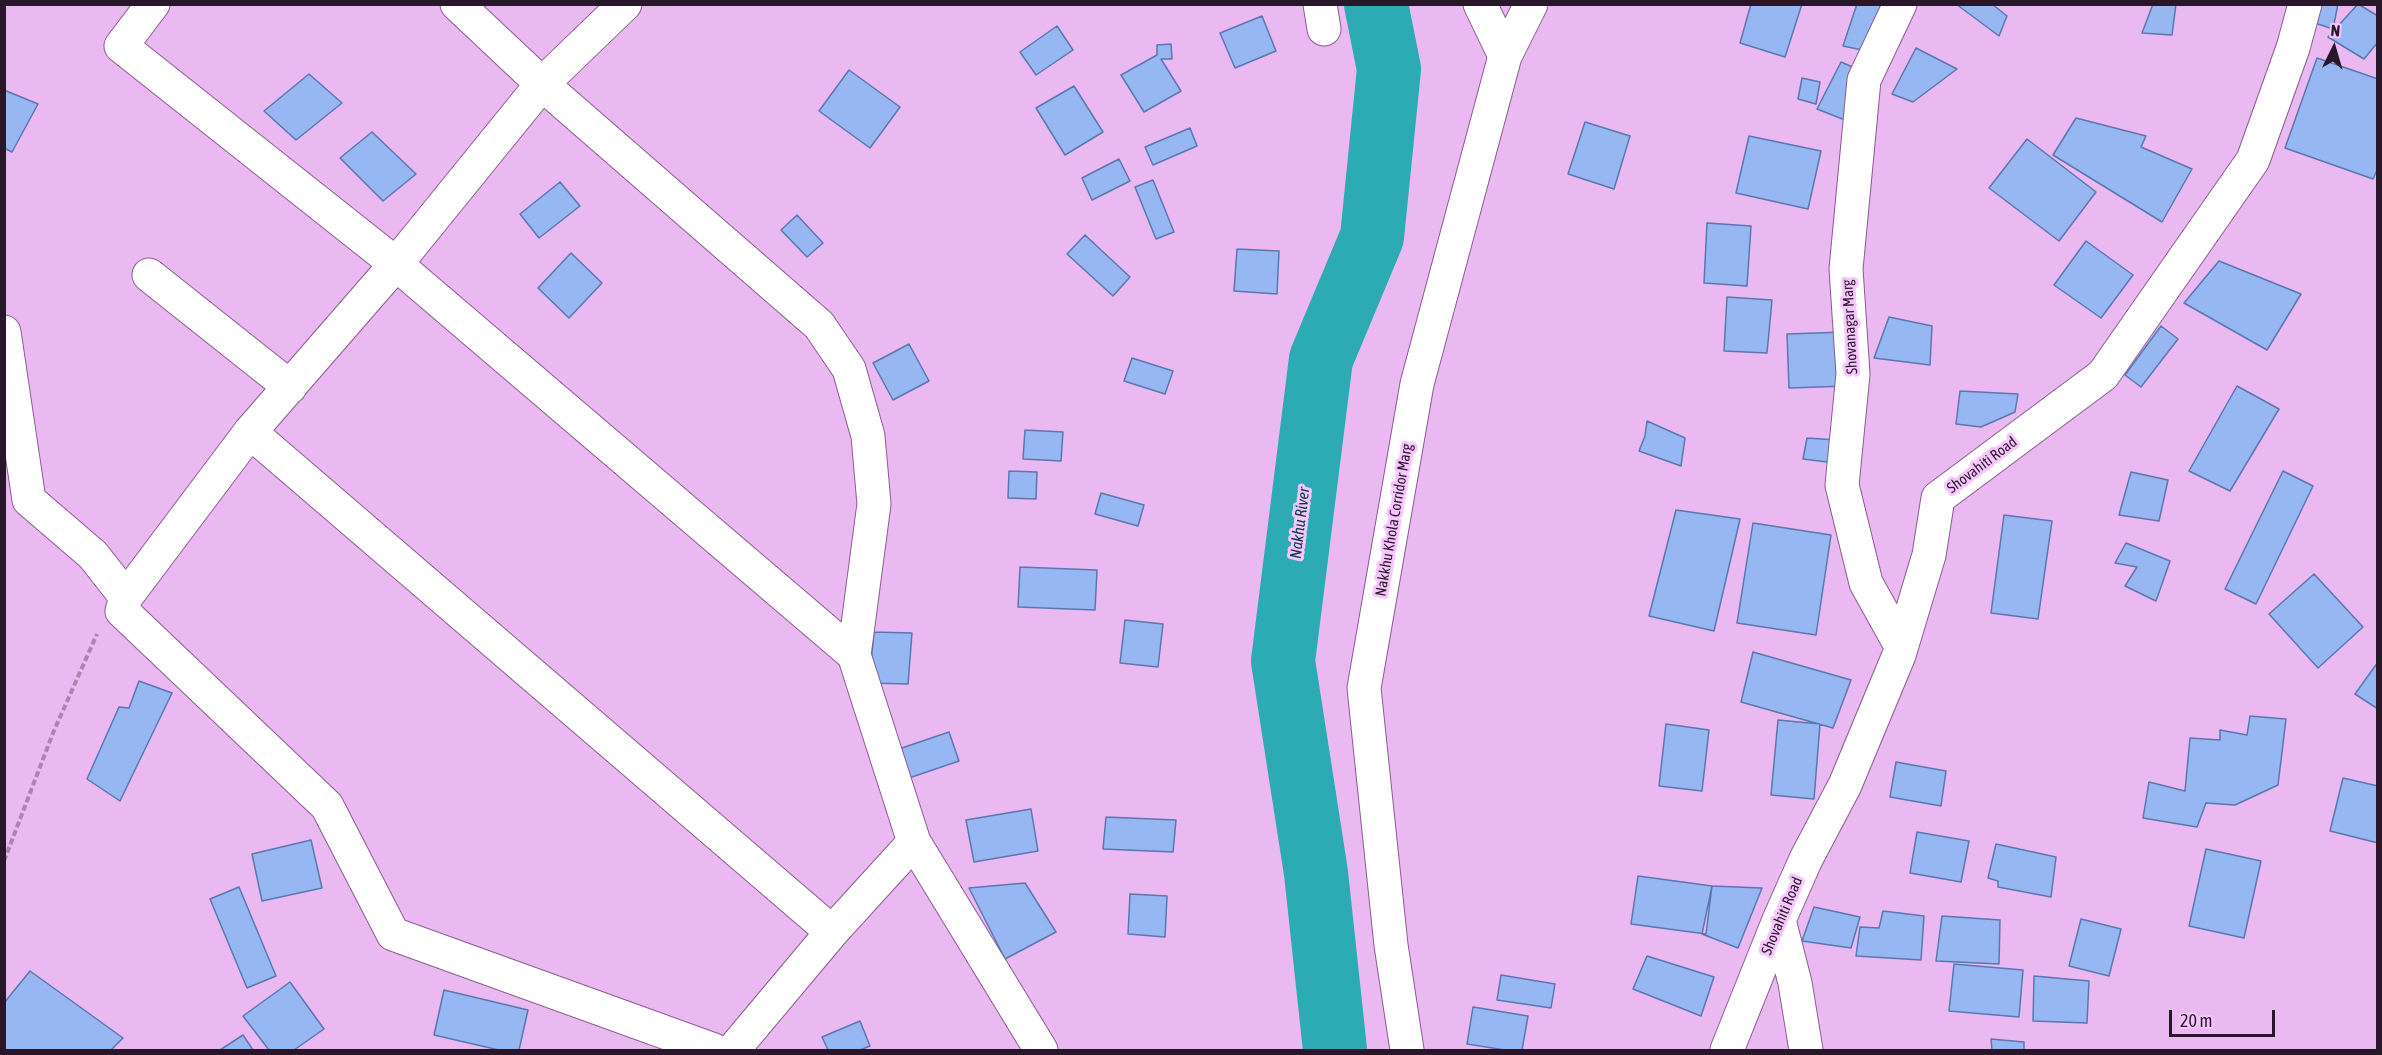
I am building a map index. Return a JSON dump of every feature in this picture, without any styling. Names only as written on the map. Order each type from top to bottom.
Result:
[{"type":"street","points":[[153,4],[121,46],[396,264],[854,655]]},
{"type":"street","points":[[457,4],[542,84],[819,325],[849,369],[868,435],[874,504],[854,655],[914,842],[1041,1050]]},
{"type":"street","points":[[124,604],[250,432],[396,264],[542,84],[625,4]]},
{"type":"street","points":[[1480,4],[1505,56]]},
{"type":"street","name":"Nakkhu Khola Corridor Marg","points":[[1407,1050],[1391,945],[1364,688],[1417,384],[1505,56],[1531,4]]},
{"type":"street","name":"Shovanagar Marg","points":[[1900,4],[1864,80],[1846,269],[1853,374],[1842,485],[1866,583],[1902,646]]},
{"type":"street","name":"Shovahiti Road","points":[[1727,1050],[1779,920],[1806,859],[1845,785],[1902,646],[1929,555],[1938,498],[2103,375],[2253,160],[2293,48],[2305,4]]},
{"type":"street","points":[[149,275],[290,387]]},
{"type":"street","points":[[4,332],[29,500],[93,555],[124,604],[327,806],[393,934],[714,1050]]},
{"type":"street","points":[[250,432],[832,932]]},
{"type":"street","points":[[733,1050],[832,932],[914,842]]},
{"type":"street","points":[[1779,920],[1795,983],[1806,1050]]},
{"type":"path","points":[[4,861],[53,733],[95,636],[124,604]]},
{"type":"building","points":[[1751,4],[1802,4],[1785,57],[1740,43]]},
{"type":"building","points":[[1857,4],[1881,4],[1867,51],[1843,46]]},
{"type":"building","points":[[1956,4],[1992,4],[2007,16],[1999,36]]},
{"type":"building","points":[[2153,4],[2176,4],[2172,35],[2142,33]]},
{"type":"building","points":[[2317,4],[2338,4],[2333,29],[2315,23]]},
{"type":"building","points":[[2358,4],[2378,16],[2378,42],[2364,59],[2328,37]]},
{"type":"building","points":[[1262,16],[1276,51],[1235,68],[1220,33]]},
{"type":"building","points":[[1057,26],[1073,50],[1036,75],[1020,52]]},
{"type":"building","points":[[1171,44],[1172,59],[1161,59],[1181,91],[1144,112],[1121,75],[1157,55],[1157,45]]},
{"type":"building","points":[[1916,48],[1957,69],[1913,102],[1892,94]]},
{"type":"building","points":[[2317,58],[2378,79],[2378,168],[2373,179],[2285,148]]},
{"type":"building","points":[[1841,62],[1862,71],[1850,122],[1817,109]]},
{"type":"building","points":[[849,70],[900,107],[870,148],[819,111]]},
{"type":"building","points":[[309,74],[342,103],[296,140],[264,111]]},
{"type":"building","points":[[1802,78],[1820,82],[1816,104],[1798,99]]},
{"type":"building","points":[[1074,86],[1103,132],[1065,155],[1036,108]]},
{"type":"building","points":[[4,90],[38,104],[12,152],[4,148]]},
{"type":"building","points":[[2076,118],[2146,136],[2141,147],[2192,169],[2162,222],[2053,155]]},
{"type":"building","points":[[1585,122],[1630,136],[1614,189],[1568,174]]},
{"type":"building","points":[[1190,128],[1197,146],[1153,165],[1145,147]]},
{"type":"building","points":[[372,132],[416,174],[383,201],[340,158]]},
{"type":"building","points":[[1749,136],[1821,151],[1808,209],[1736,193]]},
{"type":"building","points":[[2027,139],[2096,192],[2059,241],[1989,188]]},
{"type":"building","points":[[1119,159],[1130,181],[1092,200],[1082,178]]},
{"type":"building","points":[[1153,180],[1174,232],[1156,239],[1135,187]]},
{"type":"building","points":[[560,182],[580,206],[539,238],[520,214]]},
{"type":"building","points":[[797,215],[823,243],[807,257],[781,230]]},
{"type":"building","points":[[1707,223],[1751,226],[1747,286],[1704,283]]},
{"type":"building","points":[[1085,235],[1130,277],[1113,296],[1067,254]]},
{"type":"building","points":[[2086,241],[2133,275],[2101,318],[2054,285]]},
{"type":"building","points":[[1237,249],[1279,251],[1277,294],[1234,291]]},
{"type":"building","points":[[571,253],[602,283],[569,318],[538,288]]},
{"type":"building","points":[[2219,261],[2301,294],[2267,350],[2184,303]]},
{"type":"building","points":[[1727,297],[1772,300],[1767,353],[1724,351]]},
{"type":"building","points":[[1889,317],[1932,326],[1930,365],[1874,358]]},
{"type":"building","points":[[2161,326],[2178,339],[2141,387],[2125,375]]},
{"type":"building","points":[[1845,332],[1847,386],[1789,388],[1787,334]]},
{"type":"building","points":[[909,344],[929,381],[893,400],[873,363]]},
{"type":"building","points":[[1132,358],[1173,371],[1165,394],[1124,381]]},
{"type":"building","points":[[2237,386],[2279,409],[2230,491],[2189,471]]},
{"type":"building","points":[[1960,391],[2018,394],[2015,412],[1981,427],[1956,424]]},
{"type":"building","points":[[1647,421],[1685,438],[1681,466],[1639,451],[1645,436]]},
{"type":"building","points":[[1025,430],[1063,432],[1061,461],[1023,459]]},
{"type":"building","points":[[1807,438],[1837,440],[1835,463],[1803,459]]},
{"type":"building","points":[[1009,471],[1037,472],[1036,499],[1008,498]]},
{"type":"building","points":[[2283,471],[2313,486],[2256,604],[2225,589]]},
{"type":"building","points":[[2131,472],[2168,480],[2159,521],[2119,515]]},
{"type":"building","points":[[1101,493],[1144,505],[1138,526],[1095,514]]},
{"type":"building","points":[[1676,510],[1740,519],[1714,631],[1649,616]]},
{"type":"building","points":[[2004,515],[2052,521],[2038,619],[1991,613]]},
{"type":"building","points":[[1753,523],[1831,535],[1816,635],[1737,623]]},
{"type":"building","points":[[2126,543],[2170,561],[2156,601],[2125,586],[2137,567],[2115,563]]},
{"type":"building","points":[[1020,567],[1097,570],[1095,610],[1018,607]]},
{"type":"building","points":[[2314,574],[2363,627],[2318,668],[2269,614]]},
{"type":"building","points":[[1125,620],[1163,624],[1158,667],[1120,663]]},
{"type":"building","points":[[874,632],[912,633],[908,684],[869,683]]},
{"type":"building","points":[[1753,652],[1851,680],[1833,728],[1741,702]]},
{"type":"building","points":[[2378,662],[2378,709],[2355,694]]},
{"type":"building","points":[[139,681],[172,693],[120,801],[87,779],[119,707],[129,708]]},
{"type":"building","points":[[2250,716],[2286,719],[2278,785],[2235,805],[2206,803],[2197,827],[2143,818],[2149,782],[2185,791],[2190,738],[2220,740],[2220,730],[2247,735]]},
{"type":"building","points":[[1778,720],[1820,724],[1814,799],[1771,795]]},
{"type":"building","points":[[1666,724],[1709,730],[1702,791],[1659,786]]},
{"type":"building","points":[[949,732],[959,761],[906,779],[896,750]]},
{"type":"building","points":[[1896,762],[1946,771],[1941,806],[1890,797]]},
{"type":"building","points":[[2343,778],[2378,786],[2378,843],[2330,831]]},
{"type":"building","points":[[1031,809],[1038,851],[974,862],[966,820]]},
{"type":"building","points":[[1106,817],[1176,820],[1173,852],[1103,849]]},
{"type":"building","points":[[1917,832],[1969,841],[1961,882],[1910,873]]},
{"type":"building","points":[[311,840],[322,888],[262,901],[252,854]]},
{"type":"building","points":[[1996,844],[2056,857],[2051,897],[1998,887],[1998,881],[1988,878]]},
{"type":"building","points":[[2206,849],[2261,861],[2244,938],[2189,926]]},
{"type":"building","points":[[1638,876],[1712,886],[1706,934],[1631,924]]},
{"type":"building","points":[[1025,883],[1056,932],[1005,959],[969,888]]},
{"type":"building","points":[[1712,886],[1762,888],[1738,948],[1702,934]]},
{"type":"building","points":[[239,887],[276,976],[247,988],[210,899]]},
{"type":"building","points":[[1130,894],[1167,896],[1165,937],[1128,934]]},
{"type":"building","points":[[1814,907],[1860,917],[1851,948],[1802,941]]},
{"type":"building","points":[[1883,911],[1924,916],[1921,960],[1856,956],[1860,927],[1879,928]]},
{"type":"building","points":[[1942,916],[2000,920],[1999,964],[1936,961]]},
{"type":"building","points":[[2081,919],[2121,929],[2109,976],[2069,966]]},
{"type":"building","points":[[1647,956],[1714,977],[1701,1016],[1633,989]]},
{"type":"building","points":[[1954,964],[2023,970],[2019,1017],[1949,1011]]},
{"type":"building","points":[[30,971],[123,1038],[111,1050],[4,1050],[4,1003]]},
{"type":"building","points":[[1501,975],[1555,984],[1551,1008],[1497,1000]]},
{"type":"building","points":[[2034,976],[2089,981],[2087,1023],[2033,1021]]},
{"type":"building","points":[[290,982],[324,1029],[294,1050],[269,1050],[243,1016]]},
{"type":"building","points":[[444,990],[528,1010],[519,1050],[499,1050],[434,1035]]},
{"type":"building","points":[[1473,1007],[1528,1016],[1522,1050],[1505,1050],[1467,1044]]},
{"type":"building","points":[[860,1021],[870,1046],[860,1050],[828,1050],[822,1037]]},
{"type":"building","points":[[243,1035],[253,1050],[220,1050]]},
{"type":"building","points":[[1991,1039],[2024,1042],[2024,1050],[1992,1050]]},
{"type":"waterway","name":"Nakhu River","points":[[1335,1050],[1316,873],[1283,661],[1321,359],[1372,237],[1389,69],[1376,4]]}]
